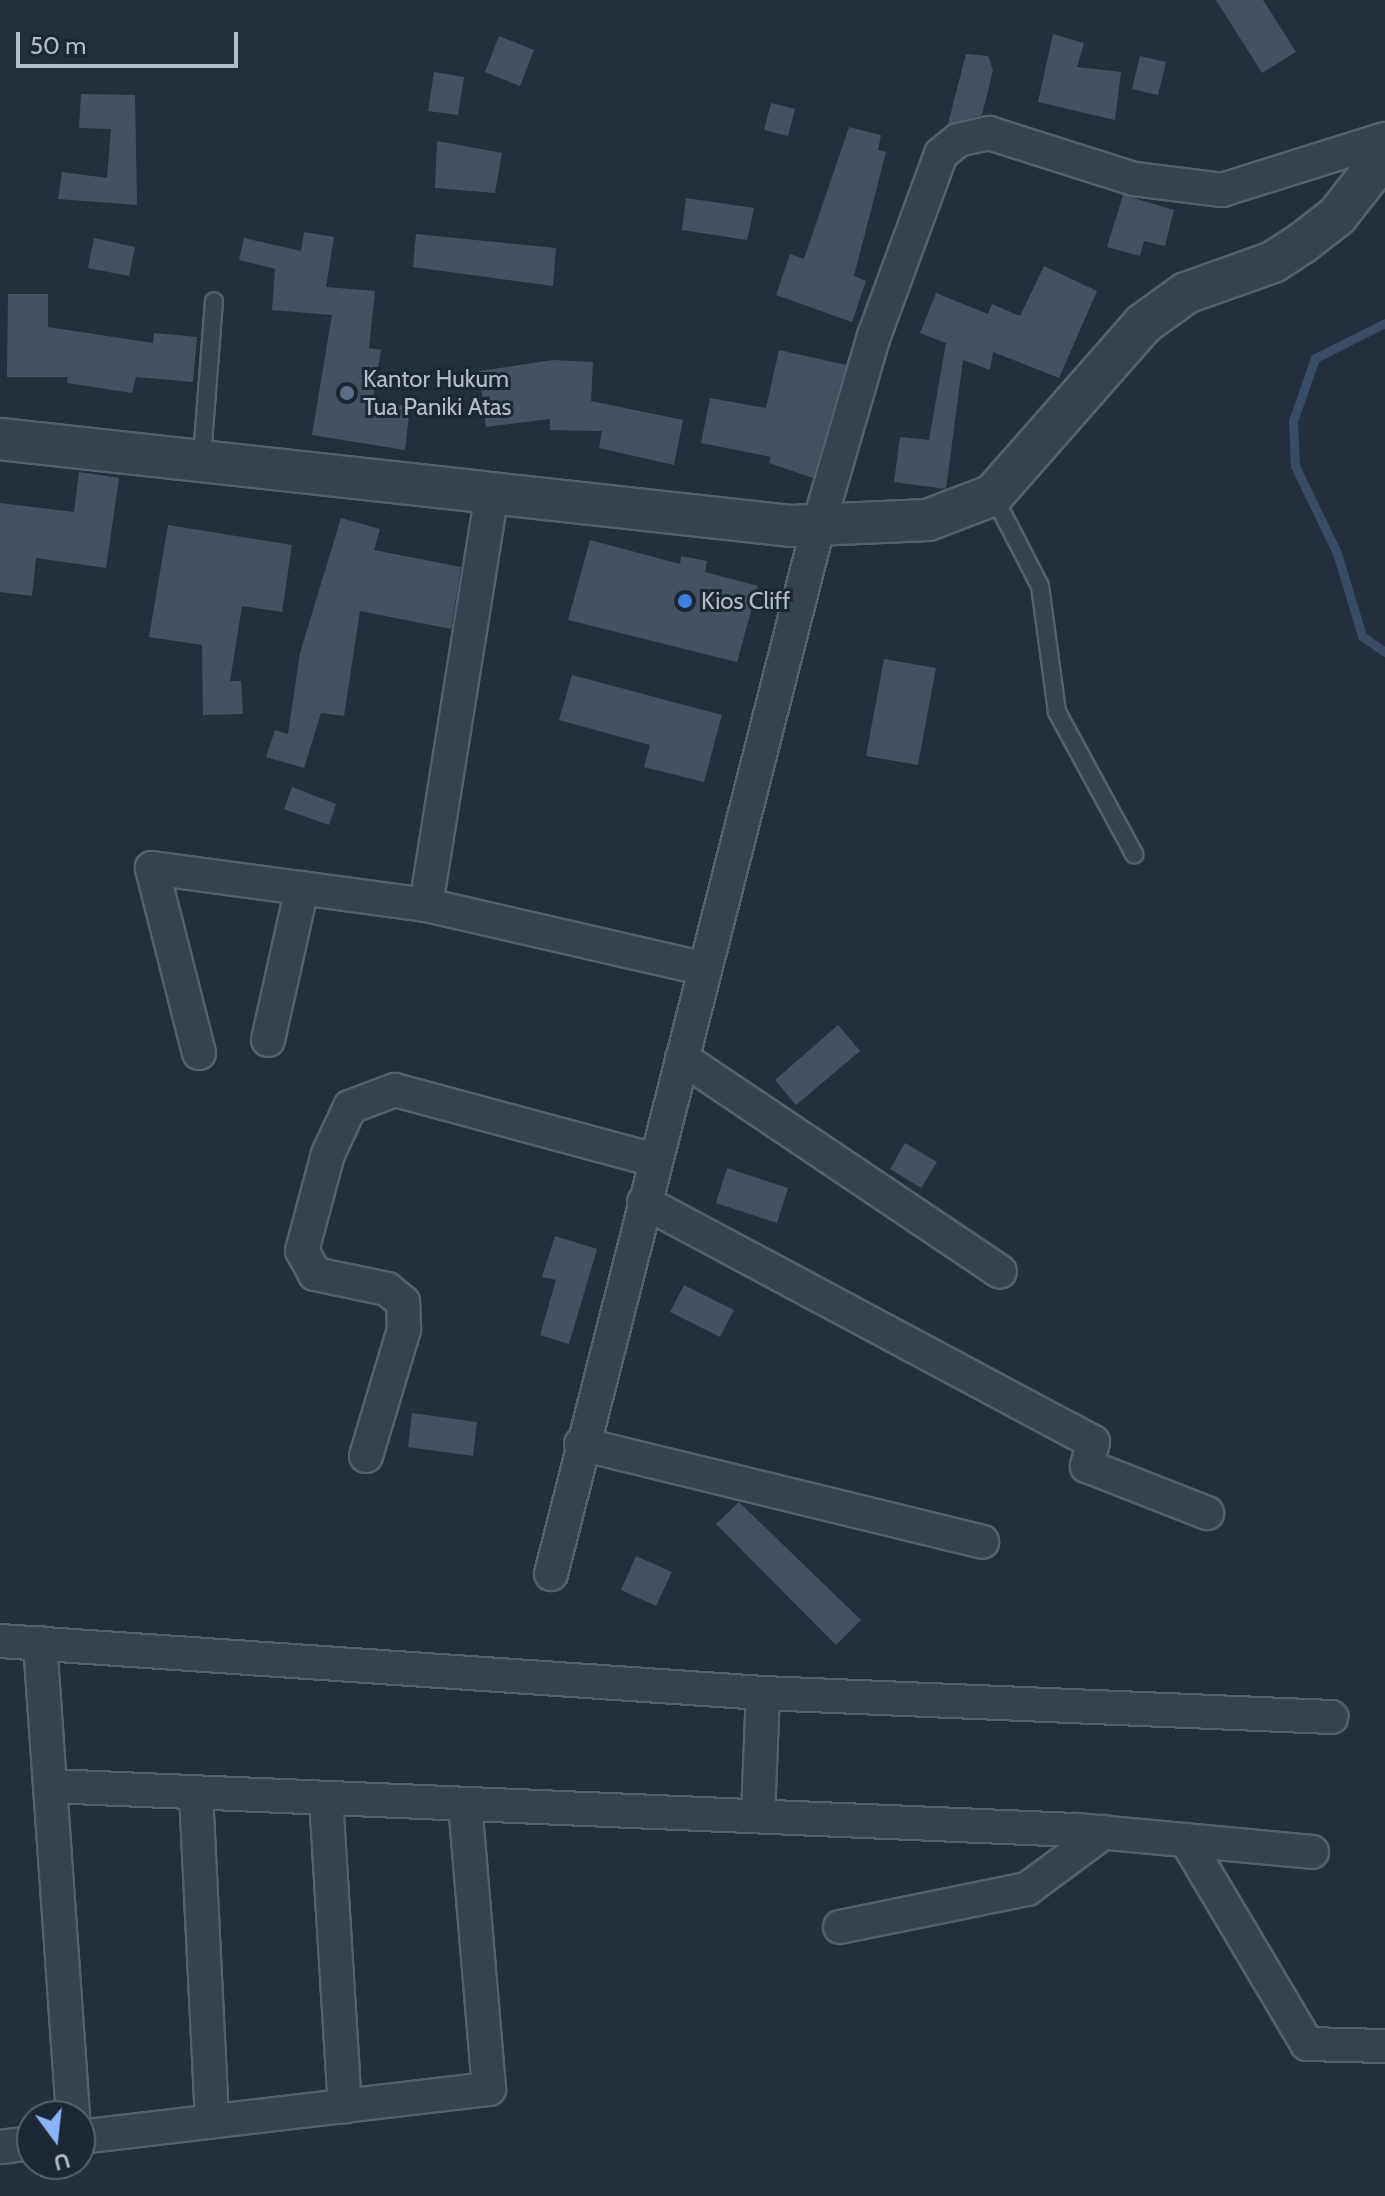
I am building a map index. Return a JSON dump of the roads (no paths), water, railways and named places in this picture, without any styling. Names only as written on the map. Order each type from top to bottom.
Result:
[{"type":"street","points":[[551,1574],[581,1444],[818,527],[874,336],[949,145],[989,133],[1134,179],[1222,190],[1385,139]]},
{"type":"street","points":[[0,439],[202,457],[492,494],[818,527],[928,520],[993,495],[1143,324],[1186,293],[1273,262],[1301,244],[1337,216],[1385,155]]},
{"type":"street","points":[[426,905],[492,494]]},
{"type":"street","points":[[199,1053],[152,868],[426,905],[705,969]]},
{"type":"street","points":[[268,1040],[302,888]]},
{"type":"street","points":[[682,1058],[1000,1272]]},
{"type":"street","points":[[366,1456],[404,1329],[403,1302],[387,1289],[315,1274],[302,1251],[328,1154],[350,1107],[395,1090],[655,1160]]},
{"type":"street","points":[[644,1202],[1093,1442],[1087,1466],[1207,1513]]},
{"type":"street","points":[[581,1444],[982,1542]]},
{"type":"street","points":[[0,1641],[763,1693],[1331,1717]]},
{"type":"street","points":[[40,1643],[72,2100]]},
{"type":"street","points":[[758,1816],[763,1693]]},
{"type":"street","points":[[50,1786],[1104,1832],[1312,1852]]},
{"type":"street","points":[[196,1793],[212,2121]]},
{"type":"street","points":[[326,1798],[345,2106]]},
{"type":"street","points":[[96,2135],[489,2089],[465,1804]]},
{"type":"street","points":[[840,1927],[1027,1889],[1104,1832]]},
{"type":"street","points":[[1186,1840],[1307,2044],[1385,2046]]},
{"type":"lane","points":[[202,457],[214,301]]},
{"type":"lane","points":[[993,495],[1040,586],[1057,712],[1134,854]]},
{"type":"waterway","points":[[1385,323],[1315,358],[1293,421],[1295,466],[1337,553],[1362,636],[1385,652]]},
{"type":"place","name":"Kantor Hukum Tua Paniki Atas","points":[[347,393]]},
{"type":"place","name":"Kios Cliff","points":[[685,601]]}]
